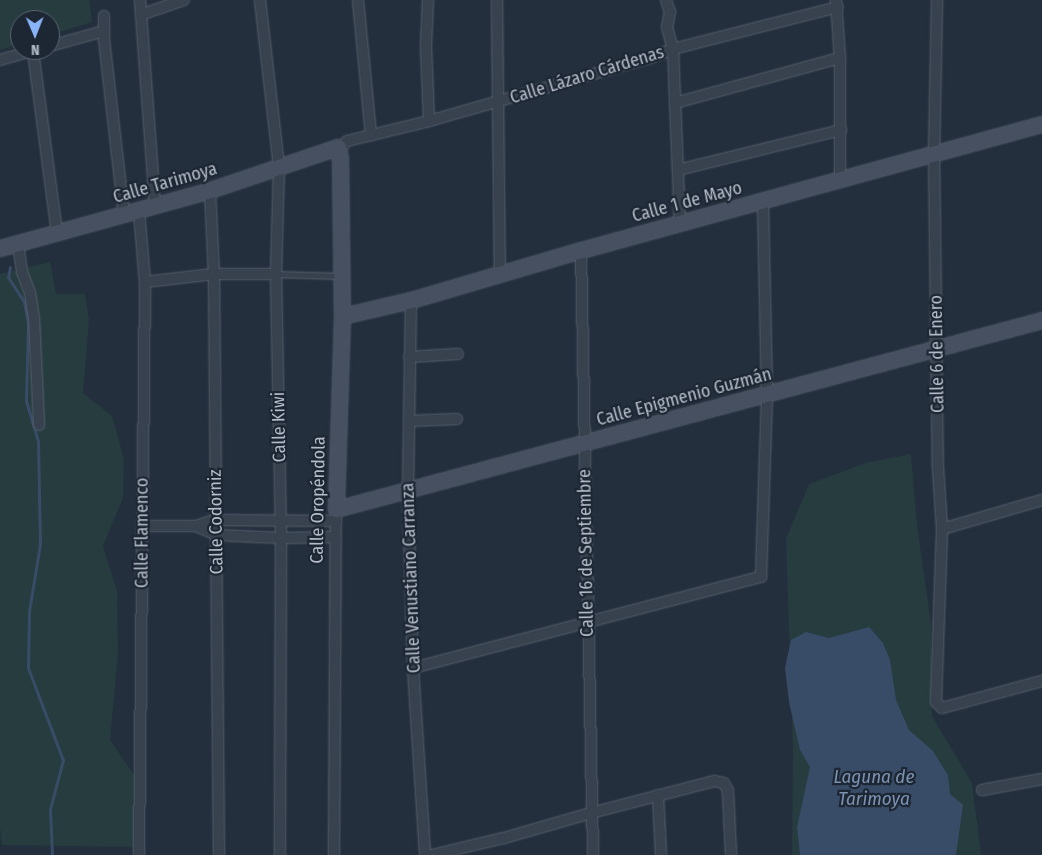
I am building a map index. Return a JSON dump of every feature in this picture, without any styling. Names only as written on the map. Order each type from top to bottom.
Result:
[{"type":"street","points":[[140,0],[143,14],[156,206]]},
{"type":"street","points":[[143,14],[184,0]]},
{"type":"street","name":"Calle Kiwi","points":[[260,0],[280,167],[276,274],[281,538],[280,855]]},
{"type":"street","points":[[358,0],[371,135]]},
{"type":"street","points":[[428,0],[426,46],[429,121]]},
{"type":"street","points":[[497,0],[500,274]]},
{"type":"street","points":[[647,59],[664,42],[670,12],[666,0]]},
{"type":"street","name":"Calle 6 de Enero","points":[[937,0],[934,153],[938,466],[942,529],[936,702],[939,707],[1042,681]]},
{"type":"street","points":[[837,3],[840,58],[840,179]]},
{"type":"street","name":"Calle Lázaro Cárdenas","points":[[338,148],[347,140],[499,102],[647,59],[673,49],[837,3]]},
{"type":"street","name":"Calle Flamenco","points":[[104,16],[104,30],[132,213],[145,282],[139,855]]},
{"type":"street","points":[[667,27],[673,49],[680,223]]},
{"type":"street","points":[[60,43],[104,30]]},
{"type":"street","points":[[674,103],[840,58]]},
{"type":"street","points":[[36,60],[57,233]]},
{"type":"street","name":"Calle 1 de Mayo","points":[[342,316],[411,300],[582,250],[1042,124]]},
{"type":"street","points":[[678,170],[840,130]]},
{"type":"street","name":"Calle Tarimoya","points":[[0,248],[156,206],[338,148]]},
{"type":"street","name":"Calle Oropéndola","points":[[334,855],[335,537],[342,316],[338,148]]},
{"type":"street","name":"Calle Codorniz","points":[[210,190],[214,274],[219,855]]},
{"type":"street","points":[[413,668],[759,579],[761,575],[767,394],[763,200]]},
{"type":"street","points":[[18,243],[22,272],[30,293],[34,317],[39,425]]},
{"type":"street","name":"Calle 16 de Septiembre","points":[[582,250],[592,855]]},
{"type":"street","points":[[145,282],[214,274],[276,274]]},
{"type":"street","name":"Calle Venustiano Carranza","points":[[411,300],[408,490],[413,668],[425,855]]},
{"type":"street","name":"Calle Epigmenio Guzmán","points":[[336,515],[408,490],[936,350],[1042,320]]},
{"type":"street","points":[[409,357],[458,354]]},
{"type":"street","points":[[408,421],[456,419]]},
{"type":"street","points":[[942,529],[1042,500]]},
{"type":"street","points":[[142,526],[196,526],[215,520],[280,520],[336,515]]},
{"type":"street","points":[[196,526],[216,535],[281,538],[335,537]]},
{"type":"street","points":[[982,790],[1042,779]]},
{"type":"street","points":[[432,855],[504,838],[715,781],[724,783],[728,791],[731,855]]},
{"type":"street","points":[[658,795],[661,855]]},
{"type":"lane","points":[[276,274],[341,276]]},
{"type":"green space","points":[[0,0],[89,0],[92,22],[60,32],[60,10],[10,10],[10,47],[0,50]]},
{"type":"green space","points":[[50,262],[56,294],[85,294],[89,320],[83,393],[112,416],[124,459],[123,498],[103,546],[117,591],[118,652],[110,740],[136,778],[137,847],[2,845],[0,827],[0,274]]},
{"type":"green space","points":[[911,454],[917,525],[931,624],[932,716],[972,783],[981,855],[792,855],[793,751],[786,539],[809,484],[866,463]]},
{"type":"water","name":"Laguna de Tarimoya","points":[[869,627],[883,643],[890,660],[896,700],[909,730],[933,751],[948,775],[950,794],[963,805],[956,855],[800,855],[797,827],[810,767],[800,750],[789,702],[785,668],[791,640],[806,632],[829,638]]},
{"type":"waterway","points":[[10,267],[8,277],[24,302],[28,323],[26,401],[38,441],[40,544],[29,611],[28,668],[63,760],[50,809],[52,855]]}]
